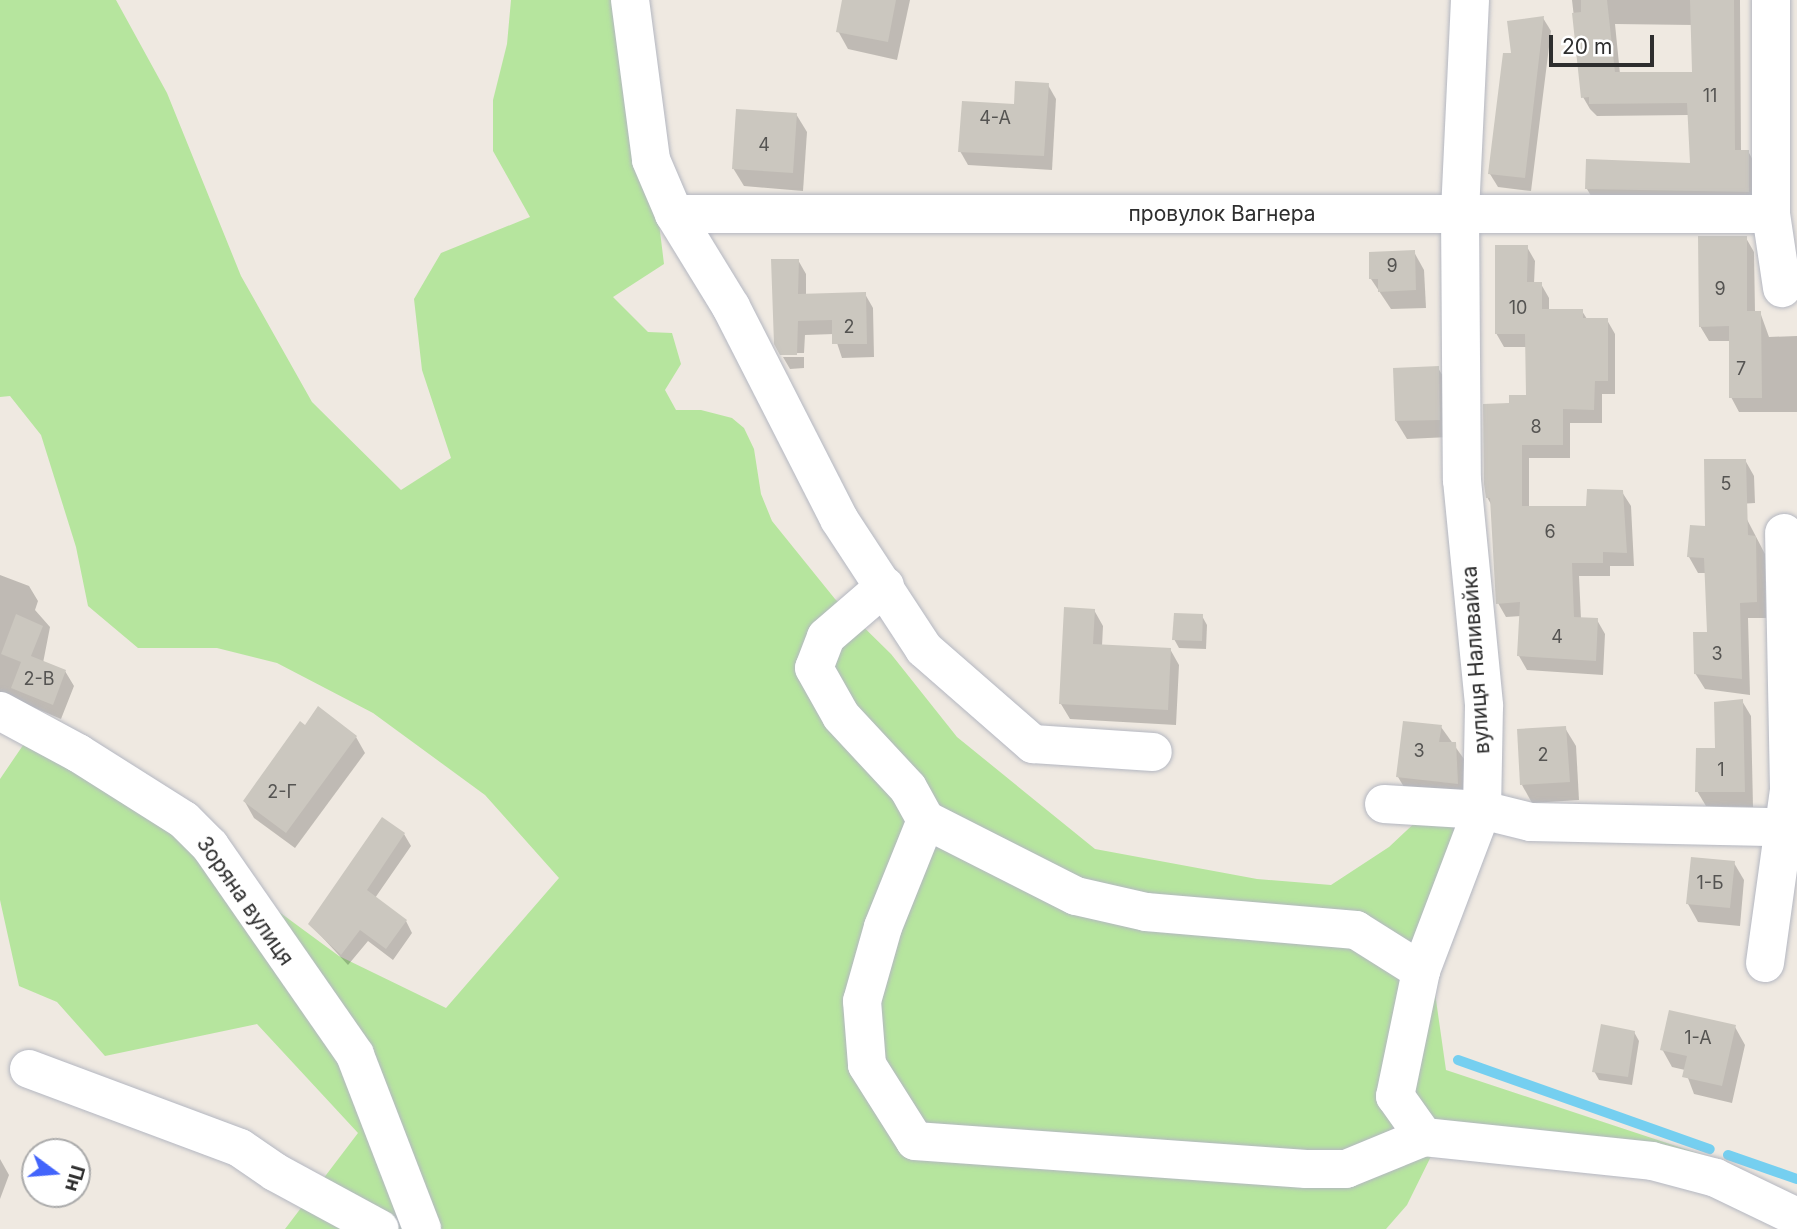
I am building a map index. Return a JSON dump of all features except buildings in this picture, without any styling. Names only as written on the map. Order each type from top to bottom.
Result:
[{"type":"street","points":[[630,0],[651,160],[674,214],[731,307],[839,519],[924,649],[1033,744],[1153,752]]},
{"type":"street","name":"вулиця Наливайка","points":[[1424,1136],[1395,1096],[1421,971],[1482,810],[1484,706],[1462,480],[1460,212],[1470,0]]},
{"type":"street","points":[[1771,0],[1771,214],[1782,288]]},
{"type":"street","name":"провулок Вагнера","points":[[674,214],[1771,214]]},
{"type":"street","points":[[1765,963],[1780,827],[1788,789],[1784,533]]},
{"type":"street","points":[[885,586],[827,637],[814,668],[841,716],[908,788],[926,820],[1076,896],[1146,912],[1356,930],[1421,971]]},
{"type":"street","name":"Зоряна вулиця","points":[[0,711],[78,752],[184,820],[210,846],[355,1055],[422,1229]]},
{"type":"street","points":[[1384,804],[1482,810],[1531,822],[1780,827]]},
{"type":"street","points":[[926,820],[883,927],[862,1001],[867,1065],[915,1141],[1200,1160],[1258,1168],[1346,1169],[1424,1136],[1652,1161],[1716,1178],[1797,1217]]},
{"type":"street","points":[[29,1069],[240,1148],[275,1172],[380,1229]]},
{"type":"green space","points":[[0,0],[116,0],[167,93],[241,276],[312,402],[401,490],[451,458],[422,370],[414,299],[441,253],[530,217],[493,151],[493,100],[507,44],[511,0],[612,0],[658,215],[664,264],[613,297],[648,332],[672,333],[681,364],[665,390],[676,410],[701,410],[732,418],[744,428],[754,449],[761,494],[772,521],[835,599],[891,654],[957,737],[1095,849],[1257,879],[1331,885],[1389,847],[1422,816],[1491,824],[1432,972],[1446,1070],[1709,1157],[1444,1130],[1407,1205],[1386,1229],[285,1229],[358,1133],[257,1024],[105,1056],[57,1002],[19,986],[0,900],[0,779],[30,735],[74,761],[339,956],[446,1008],[559,878],[485,795],[373,713],[277,663],[217,648],[138,648],[88,606],[76,547],[41,435],[10,396],[0,397]]},
{"type":"waterway","points":[[1458,1060],[1710,1149]]},
{"type":"waterway","points":[[1728,1155],[1797,1179]]}]
